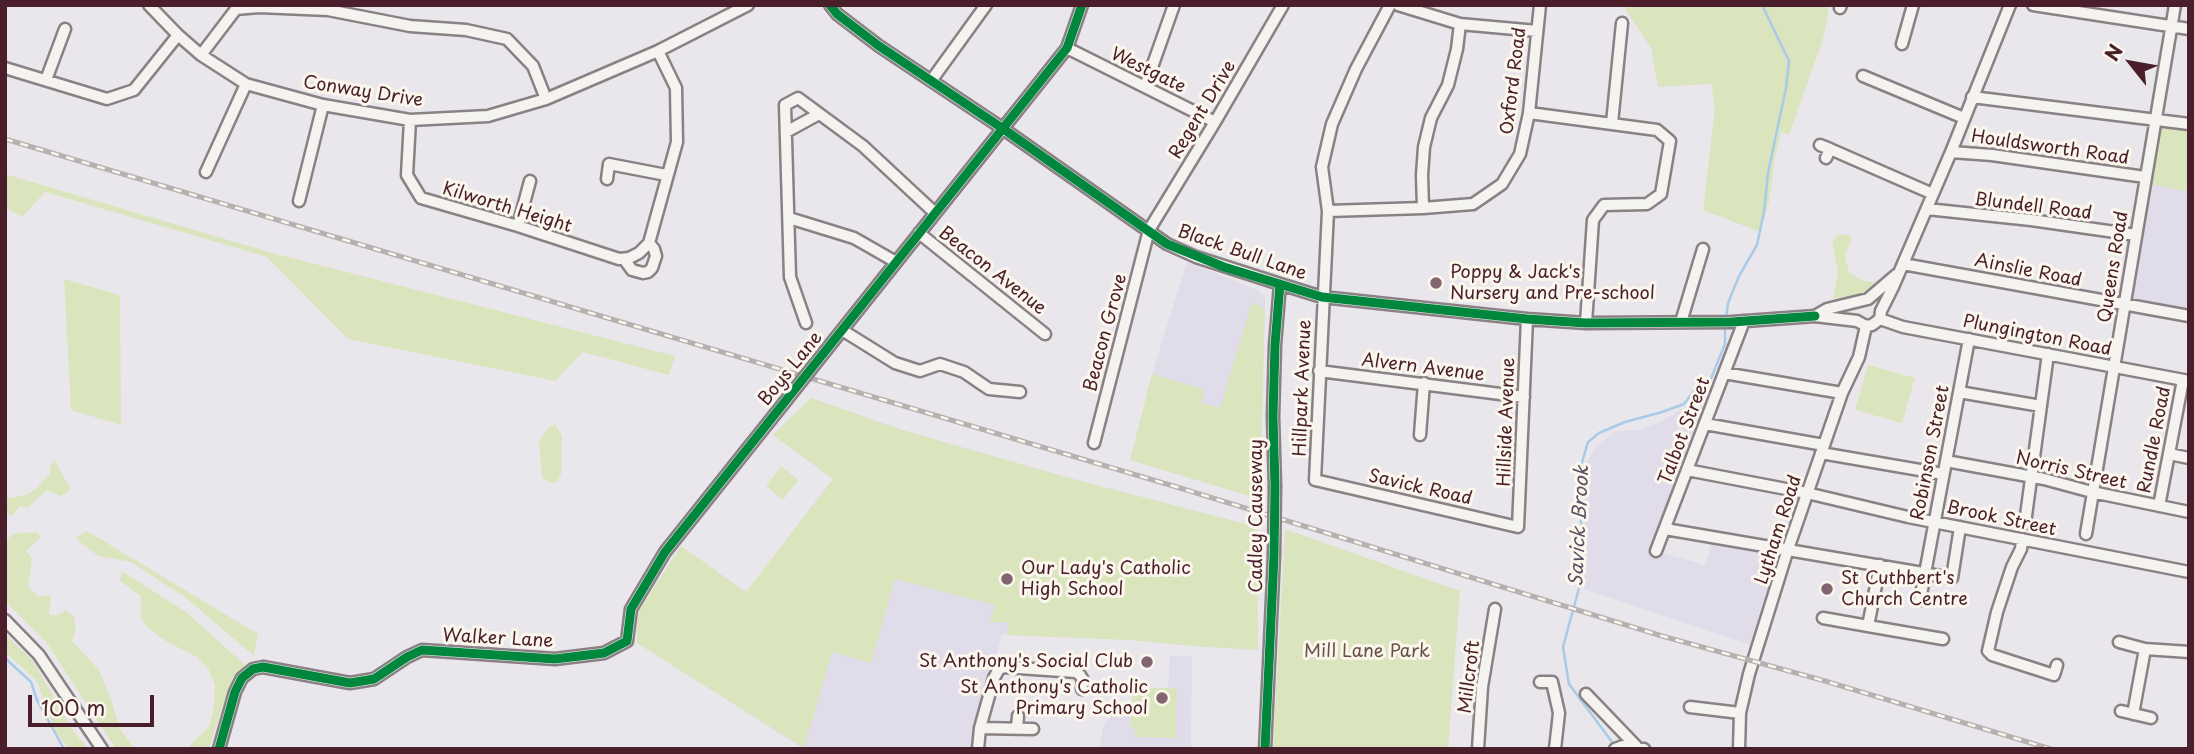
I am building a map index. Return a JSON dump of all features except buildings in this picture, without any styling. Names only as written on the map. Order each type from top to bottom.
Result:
[{"type":"street","name":"Conway Drive","points":[[149,5],[178,36],[201,55],[246,85],[323,105],[410,120],[488,116],[546,99],[658,51],[748,5]]},
{"type":"street","name":"Black Bull Lane","points":[[830,5],[837,14],[879,46],[1002,128],[1167,244],[1196,257],[1322,297],[1586,323],[1744,321]]},
{"type":"street","points":[[930,81],[986,5]]},
{"type":"street","name":"Boys Lane","points":[[627,642],[631,610],[665,552],[1067,48],[1082,5]]},
{"type":"street","points":[[1145,87],[1174,5]]},
{"type":"street","name":"Regent Drive","points":[[1149,230],[1283,5]]},
{"type":"street","name":"Hillpark Avenue","points":[[1315,480],[1328,211],[1322,167],[1332,124],[1356,69],[1390,5]]},
{"type":"street","points":[[1398,5],[1460,24],[1537,31]]},
{"type":"street","name":"Oxford Road","points":[[1328,211],[1474,204],[1502,184],[1520,154],[1529,113],[1539,5]]},
{"type":"street","points":[[1902,44],[1913,5]]},
{"type":"street","points":[[1744,321],[1815,316],[1871,325],[1880,315],[1951,152],[2010,5]]},
{"type":"street","points":[[2033,5],[2189,29]]},
{"type":"street","name":"Queens Road","points":[[2086,534],[2175,5]]},
{"type":"street","points":[[201,55],[236,9],[259,7],[328,10],[410,26],[466,30],[507,39],[533,66],[546,99]]},
{"type":"street","points":[[1612,123],[1622,23]]},
{"type":"street","points":[[1423,208],[1424,147],[1432,118],[1448,85],[1460,24]]},
{"type":"street","points":[[46,80],[65,29]]},
{"type":"street","points":[[5,68],[107,99],[134,90],[178,36]]},
{"type":"street","name":"Westgate","points":[[1067,48],[1215,122]]},
{"type":"street","name":"Kilworth Height","points":[[410,120],[407,176],[421,198],[624,259],[632,270],[648,272],[656,256],[649,243],[677,142],[676,88],[658,51]]},
{"type":"street","points":[[1863,76],[1964,118]]},
{"type":"street","points":[[206,172],[246,85]]},
{"type":"street","points":[[1972,97],[2189,124]]},
{"type":"street","points":[[806,323],[790,277],[785,106],[798,99],[863,146],[935,213]]},
{"type":"street","points":[[299,201],[323,105]]},
{"type":"street","points":[[1529,113],[1657,130],[1670,141],[1661,194],[1647,204],[1604,205],[1593,220],[1586,323]]},
{"type":"street","points":[[786,132],[819,114]]},
{"type":"street","points":[[1825,151],[1933,194]]},
{"type":"street","name":"Houldsworth Road","points":[[1951,152],[1992,155],[2145,177]]},
{"type":"street","points":[[607,179],[609,164],[666,176]]},
{"type":"street","points":[[518,226],[530,181]]},
{"type":"street","name":"Blundell Road","points":[[1927,209],[2136,235]]},
{"type":"street","points":[[789,218],[854,238],[896,262]]},
{"type":"street","name":"Beacon Grove","points":[[1094,443],[1149,230]]},
{"type":"street","name":"Beacon Avenue","points":[[919,233],[1045,334]]},
{"type":"street","points":[[624,259],[639,253],[649,243]]},
{"type":"street","points":[[1682,322],[1703,248]]},
{"type":"street","points":[[1862,323],[1854,312],[1863,300],[1900,269]]},
{"type":"street","name":"Ainslie Road","points":[[1900,269],[2189,316]]},
{"type":"street","name":"Cadley Causeway","points":[[1265,749],[1274,556],[1275,345],[1280,285]]},
{"type":"street","points":[[1815,316],[1827,309],[1863,300],[1878,303],[1880,315]]},
{"type":"street","name":"Plungington Road","points":[[1880,315],[1903,327],[2186,380]]},
{"type":"street","name":"Hillside Avenue","points":[[1518,527],[1527,319]]},
{"type":"street","name":"Talbot Street","points":[[1656,551],[1744,321]]},
{"type":"street","name":"Lytham Road","points":[[1739,749],[1740,713],[1749,674],[1822,449],[1842,393],[1859,357],[1862,323]]},
{"type":"street","points":[[842,330],[895,363],[920,371],[940,364],[964,372],[989,389],[1020,392]]},
{"type":"street","name":"Robinson Street","points":[[1920,600],[1969,339]]},
{"type":"street","points":[[2025,523],[2048,354]]},
{"type":"street","name":"Alvern Avenue","points":[[1319,371],[1524,397]]},
{"type":"street","points":[[1724,373],[1842,393]]},
{"type":"street","name":"Rundle Road","points":[[2159,506],[2186,380]]},
{"type":"street","points":[[1420,435],[1424,383]]},
{"type":"street","points":[[1959,392],[2041,406]]},
{"type":"street","points":[[1705,424],[1943,474]]},
{"type":"street","points":[[2169,454],[2189,458]]},
{"type":"street","name":"Norris Street","points":[[1946,461],[2189,512]]},
{"type":"street","name":"Brook Street","points":[[1687,470],[2189,572]]},
{"type":"street","name":"Savick Road","points":[[1315,480],[1518,527]]},
{"type":"street","points":[[1665,529],[1952,578],[1960,527]]},
{"type":"street","points":[[2022,539],[2021,549],[1997,612],[1988,651],[1992,655],[2054,675],[2057,665]]},
{"type":"street","points":[[1868,626],[1880,565]]},
{"type":"street","name":"Millcroft","points":[[1478,749],[1482,687],[1495,609]]},
{"type":"street","points":[[1824,618],[1944,639]]},
{"type":"street","points":[[5,620],[39,655],[102,749]]},
{"type":"street","name":"Walker Lane","points":[[219,749],[235,692],[242,678],[253,669],[263,667],[350,683],[374,679],[422,650],[555,659],[604,653],[627,642]]},
{"type":"street","points":[[2119,642],[2145,649],[2189,652]]},
{"type":"street","points":[[2133,714],[2145,649]]},
{"type":"street","points":[[978,749],[980,729],[999,669],[1004,667],[1076,672],[1083,680],[1082,688]]},
{"type":"street","points":[[1541,681],[1552,682],[1557,702],[1559,713],[1555,749]]},
{"type":"street","points":[[1586,694],[1640,748]]},
{"type":"street","points":[[1690,707],[1740,713]]},
{"type":"street","points":[[2121,711],[2151,718]]},
{"type":"street","points":[[1017,727],[1018,716]]},
{"type":"street","points":[[980,729],[1033,729]]},
{"type":"street","points":[[1619,748],[1640,748]]},
{"type":"shaded area","points":[[2161,126],[2189,130],[2189,309],[2131,300]]},
{"type":"shaded area","points":[[1187,262],[1260,291],[1265,297],[1260,499],[1130,460],[1152,374]]},
{"type":"shaded area","points":[[1703,396],[1707,398],[1659,552],[1705,565],[1712,542],[1780,557],[1751,645],[1584,589],[1585,465],[1595,448],[1615,431],[1640,430],[1660,422]]},
{"type":"shaded area","name":"Our Lady's Catholic High School","points":[[811,398],[902,430],[1062,476],[1257,527],[1258,650],[1002,634],[972,749],[804,749],[637,643],[638,612],[681,546],[746,592],[833,479],[773,435]]},
{"type":"shaded area","name":"St Anthony's Catholic Primary School","points":[[1170,656],[1192,656],[1191,749],[1100,749],[1103,726],[1111,717],[1132,707],[1133,688],[1168,688]]},
{"type":"green space","points":[[1626,5],[1825,5],[1829,11],[1822,42],[1789,135],[1781,132],[1769,203],[1760,232],[1703,210],[1715,108],[1711,84],[1658,87],[1651,48],[1625,9]]},
{"type":"green space","points":[[2161,126],[2189,130],[2189,192],[2151,184]]},
{"type":"green space","points":[[5,174],[276,254],[675,356],[669,375],[583,352],[555,381],[348,339],[267,257],[45,192],[22,217],[5,207]]},
{"type":"green space","points":[[1844,234],[1852,237],[1845,256],[1849,273],[1863,281],[1875,282],[1871,289],[1854,296],[1833,299],[1838,272],[1832,242],[1837,236]]},
{"type":"green space","points":[[64,279],[120,295],[121,425],[71,410]]},
{"type":"green space","points":[[1252,302],[1265,309],[1260,499],[1130,460],[1152,374],[1205,390],[1201,403],[1220,408]]},
{"type":"green space","points":[[1868,365],[1915,378],[1902,423],[1855,410]]},
{"type":"green space","name":"Our Lady's Catholic High School","points":[[811,398],[902,430],[1062,476],[1257,527],[1258,650],[1130,640],[1006,635],[1009,623],[990,622],[995,605],[895,579],[871,663],[832,652],[804,748],[637,643],[638,612],[681,546],[746,592],[833,479],[773,435]]},
{"type":"green space","points":[[555,424],[562,436],[561,475],[555,484],[542,478],[539,441],[547,429]]},
{"type":"green space","points":[[54,459],[71,490],[60,496],[47,490],[27,508],[20,506],[12,516],[5,513],[5,499],[26,495],[37,488],[51,473],[49,469]]},
{"type":"green space","points":[[781,466],[798,480],[783,500],[766,486]]},
{"type":"green space","name":"Mill Lane Park","points":[[1285,529],[1460,591],[1448,749],[1273,749]]},
{"type":"green space","points":[[87,531],[258,634],[254,656],[186,598],[131,562],[98,556],[75,538]]},
{"type":"green space","points":[[36,532],[41,537],[26,551],[32,558],[28,587],[38,596],[51,596],[49,614],[56,616],[66,610],[74,617],[76,630],[72,641],[99,670],[120,729],[135,749],[116,749],[47,643],[5,601],[6,541],[12,534]]},
{"type":"green space","points":[[122,571],[186,612],[245,665],[228,690],[209,749],[192,749],[190,745],[209,727],[214,708],[215,685],[208,668],[197,657],[164,640],[145,625],[141,616],[141,596],[120,581]]},
{"type":"green space","points":[[5,634],[33,661],[72,729],[88,749],[69,749],[55,731],[37,681],[5,652]]},
{"type":"green space","points":[[1133,688],[1177,688],[1176,738],[1134,737],[1135,728],[1130,727]]},
{"type":"waterway","name":"Savick Brook","points":[[1726,318],[1728,303],[1739,276],[1757,245],[1768,173],[1786,88],[1789,61],[1762,5]]},
{"type":"waterway","name":"Savick Brook","points":[[1615,746],[1569,684],[1563,647],[1579,588],[1582,534],[1578,486],[1581,466],[1588,442],[1599,433],[1684,404],[1697,387],[1710,381],[1725,344],[1725,325]]},
{"type":"waterway","points":[[5,658],[31,682],[37,700],[64,749]]},
{"type":"railway","points":[[5,139],[1180,488],[1662,636],[1825,681],[2051,749]]},
{"type":"cycle path","points":[[830,5],[837,14],[879,46],[1002,128],[1167,244],[1224,267],[1322,297],[1527,319],[1586,323],[1732,322],[1815,316]]},
{"type":"cycle path","points":[[219,749],[235,692],[242,678],[253,669],[263,667],[350,683],[374,679],[422,650],[555,659],[604,653],[627,641],[631,609],[665,552],[1067,48],[1082,5]]},
{"type":"cycle path","points":[[1265,749],[1274,556],[1275,345],[1280,284]]},
{"type":"place","name":"Poppy & Jack's Nursery and Pre-school","points":[[1436,283]]},
{"type":"place","name":"Our Lady's Catholic High School","points":[[1007,579]]},
{"type":"place","name":"St Cuthbert's Church Centre","points":[[1827,589]]},
{"type":"place","name":"St Anthony's Social Club","points":[[1147,662]]},
{"type":"place","name":"St Anthony's Catholic Primary School","points":[[1162,698]]}]
